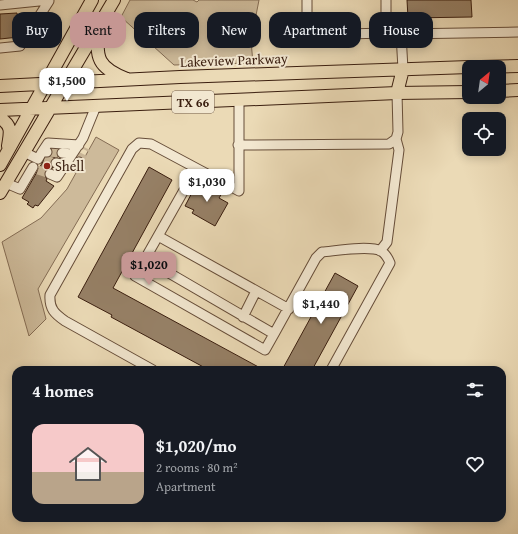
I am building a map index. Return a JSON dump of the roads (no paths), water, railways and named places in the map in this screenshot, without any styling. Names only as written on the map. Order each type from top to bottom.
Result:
[{"type":"main road","points":[[0,165],[92,0]]},
{"type":"main road","points":[[107,12],[114,0]]},
{"type":"main road","points":[[3,188],[86,48]]},
{"type":"main road","points":[[98,48],[103,66],[114,74],[130,80]]},
{"type":"main road","points":[[506,66],[518,66]]},
{"type":"main road","name":"Lakeview Parkway","points":[[0,86],[462,67]]},
{"type":"main road","points":[[397,93],[403,70]]},
{"type":"main road","points":[[506,91],[518,90]]},
{"type":"main road","name":"TX 66","points":[[0,110],[397,93],[462,92]]},
{"type":"main road","points":[[0,118],[8,124],[10,128],[8,150]]},
{"type":"lane","points":[[0,5],[49,0]]},
{"type":"lane","points":[[0,48],[20,46],[49,0]]},
{"type":"lane","points":[[307,0],[307,35],[369,33]]},
{"type":"lane","points":[[386,0],[386,12]]},
{"type":"lane","points":[[433,33],[518,32]]},
{"type":"lane","points":[[402,48],[403,70]]},
{"type":"lane","points":[[380,251],[388,242],[399,150],[396,139],[398,132],[397,93]]},
{"type":"lane","points":[[146,366],[60,318],[55,314],[49,303],[50,295],[132,149],[139,144],[151,144],[239,191],[239,100]]},
{"type":"lane","points":[[50,174],[57,177],[61,164],[82,144],[96,106]]},
{"type":"lane","points":[[238,145],[389,144],[396,139]]},
{"type":"lane","points":[[3,188],[20,189],[40,160],[48,142],[82,144]]},
{"type":"lane","points":[[24,152],[40,160]]},
{"type":"lane","points":[[62,153],[72,154]]},
{"type":"lane","points":[[61,164],[75,167],[79,162]]},
{"type":"lane","points":[[196,168],[135,276],[265,350],[316,258],[322,252],[369,248],[380,251],[387,256],[390,263],[333,366]]},
{"type":"lane","points":[[158,236],[289,309]]},
{"type":"lane","points":[[144,259],[274,334]]},
{"type":"lane","points":[[243,317],[256,291]]},
{"type":"tunnel","points":[[79,162],[86,148]]},
{"type":"tunnel","points":[[49,152],[62,153]]},
{"type":"tunnel","points":[[44,160],[56,163]]},
{"type":"tunnel","points":[[38,170],[50,174]]},
{"type":"place","name":"Shell","points":[[47,166]]}]
